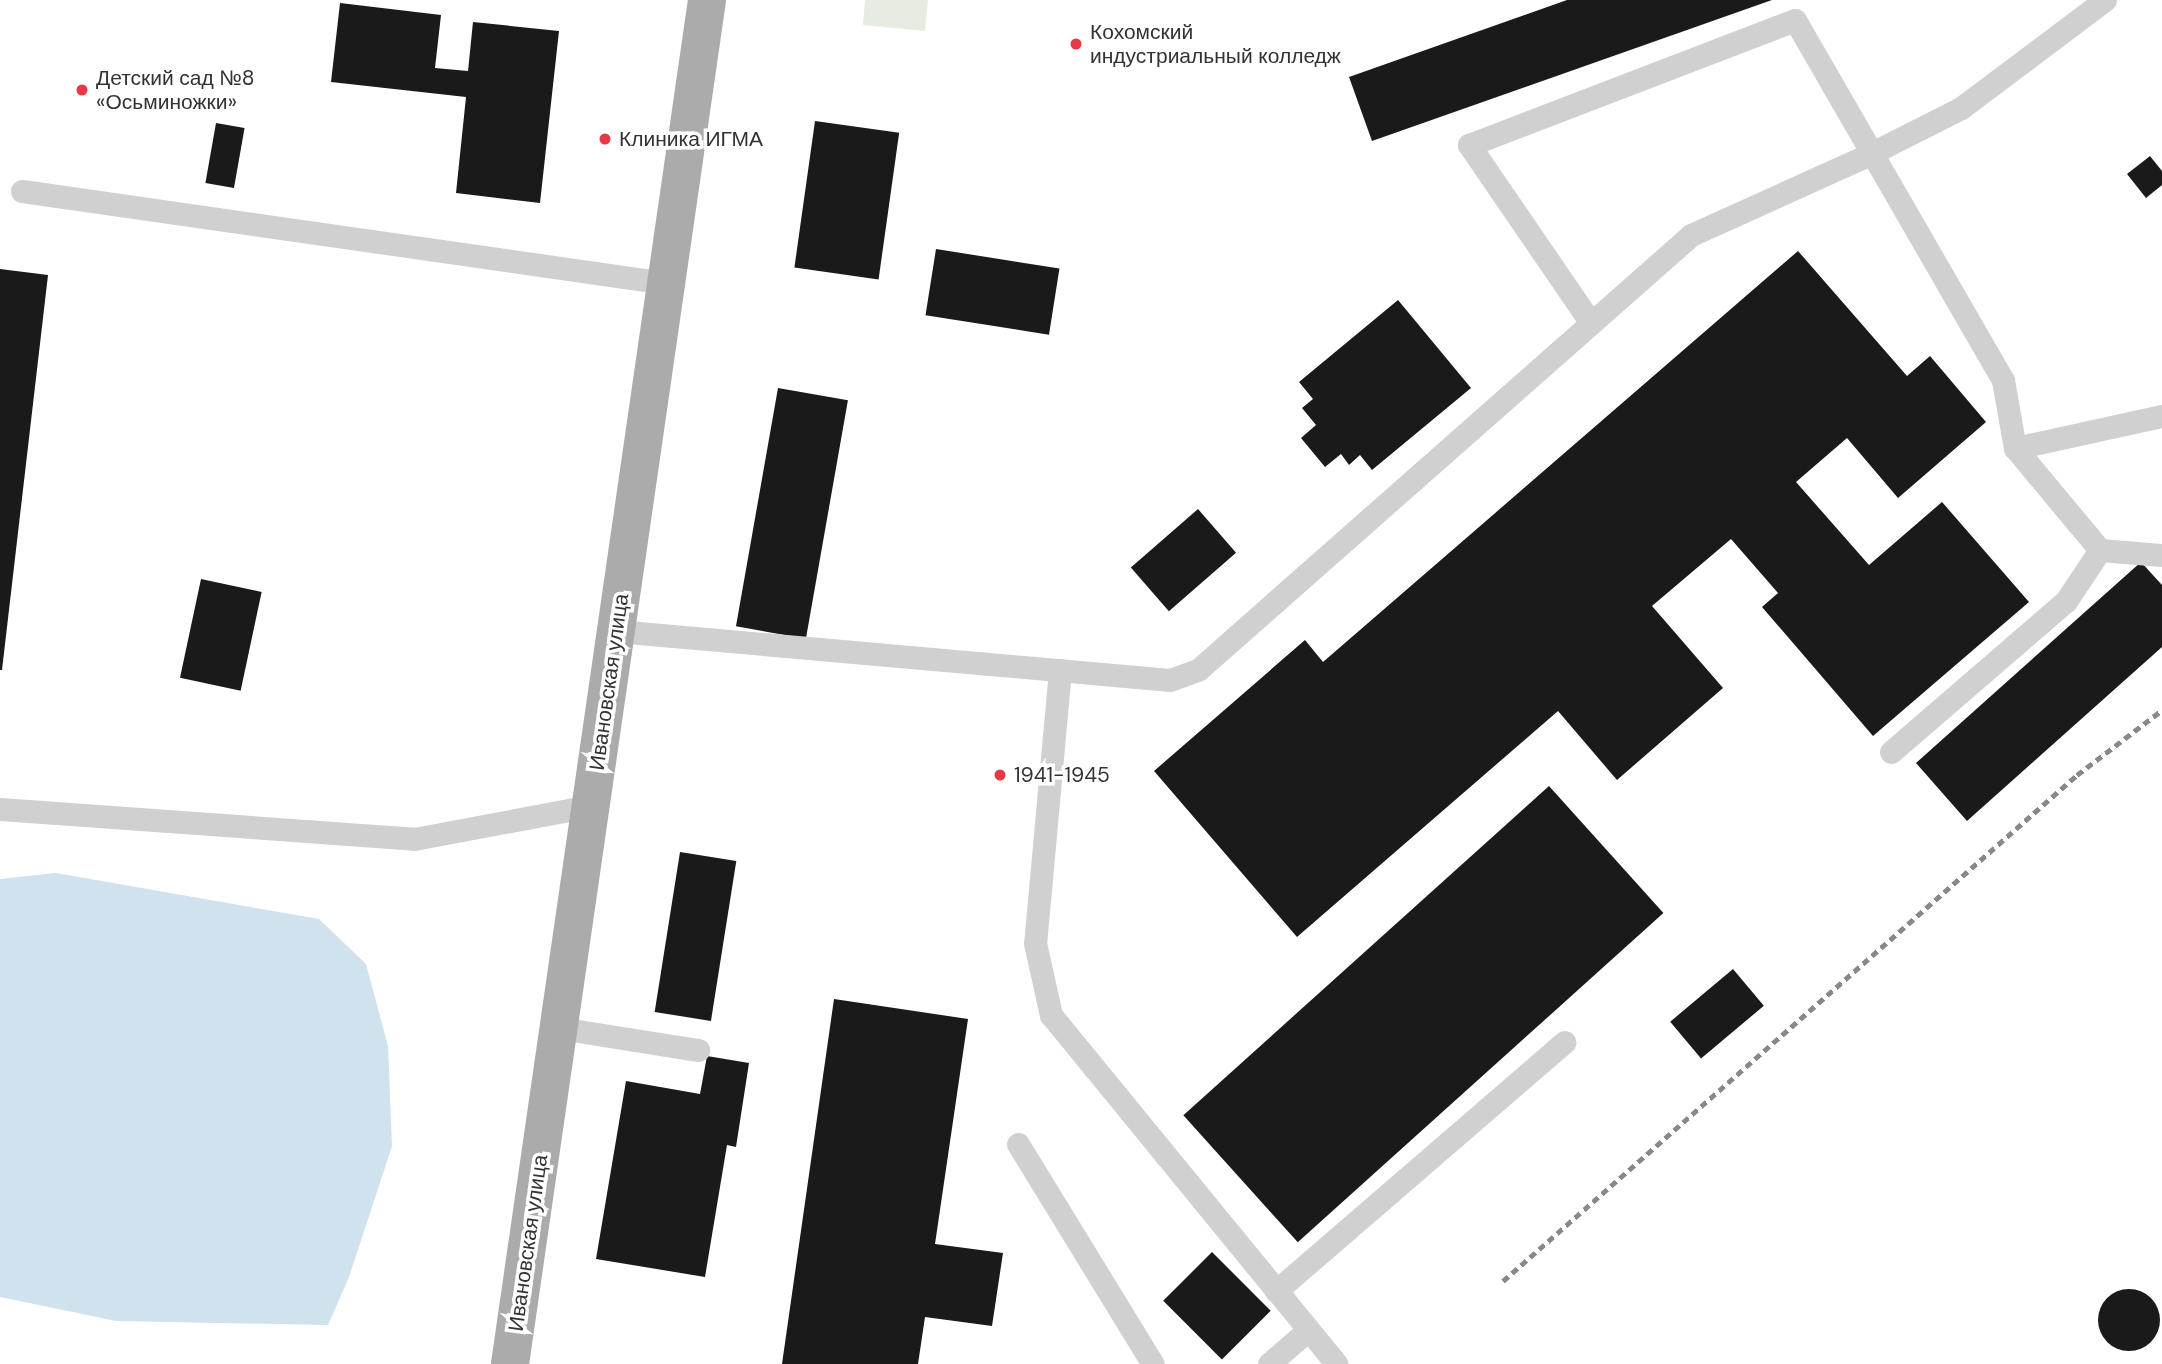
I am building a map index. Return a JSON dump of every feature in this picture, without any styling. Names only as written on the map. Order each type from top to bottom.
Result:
[{"type":"main road","name":"Ивановская улица","points":[[510,1364],[707,0]]},
{"type":"lane","points":[[616,631],[1170,680],[1198,670],[1690,235],[1870,154],[1961,108],[2105,0]]},
{"type":"lane","points":[[1591,323],[1469,145],[1795,20],[2003,380],[2015,448],[2099,550],[2162,555]]},
{"type":"lane","points":[[22,191],[666,283]]},
{"type":"lane","points":[[2015,448],[2162,416]]},
{"type":"lane","points":[[1891,752],[2066,601],[2099,550]]},
{"type":"lane","points":[[1060,670],[1035,943],[1051,1015],[1337,1364]]},
{"type":"lane","points":[[0,809],[414,839],[591,806]]},
{"type":"lane","points":[[559,1028],[698,1050]]},
{"type":"lane","points":[[1276,1292],[1564,1042]]},
{"type":"lane","points":[[1018,1144],[1153,1364]]},
{"type":"lane","points":[[1269,1364],[1308,1330]]},
{"type":"shaded area","points":[[865,0],[928,0],[925,31],[863,25]]},
{"type":"water","points":[[56,873],[319,919],[366,964],[388,1046],[392,1146],[349,1277],[328,1325],[116,1321],[0,1297],[0,879]]},
{"type":"building","points":[[1567,0],[1772,0],[1372,141],[1349,77]]},
{"type":"building","points":[[340,3],[441,15],[435,68],[468,71],[473,22],[559,31],[540,203],[456,193],[466,97],[331,82]]},
{"type":"building","points":[[815,121],[899,133],[879,279],[794,268]]},
{"type":"building","points":[[216,123],[245,128],[234,188],[205,183]]},
{"type":"building","points":[[2150,156],[2162,171],[2162,185],[2146,198],[2127,174]]},
{"type":"building","points":[[936,249],[1059,269],[1049,335],[926,315]]},
{"type":"building","points":[[1798,251],[1907,376],[1930,356],[1986,422],[1898,498],[1847,438],[1796,482],[1869,565],[1942,502],[2029,602],[1873,736],[1762,607],[1778,593],[1731,539],[1652,606],[1723,688],[1617,780],[1558,711],[1297,937],[1154,771],[1305,640],[1323,662]]},
{"type":"building","points":[[0,269],[48,275],[2,670],[0,670]]},
{"type":"building","points":[[1398,300],[1471,388],[1372,470],[1360,455],[1349,465],[1341,454],[1325,467],[1301,438],[1316,425],[1302,408],[1313,399],[1299,382]]},
{"type":"building","points":[[778,388],[848,400],[806,639],[736,626]]},
{"type":"building","points":[[1198,509],[1236,553],[1169,611],[1131,567]]},
{"type":"building","points":[[2141,562],[2162,585],[2162,647],[1967,821],[1916,763]]},
{"type":"building","points":[[201,579],[262,592],[241,691],[180,678]]},
{"type":"building","points":[[1549,786],[1663,913],[1298,1242],[1183,1115]]},
{"type":"building","points":[[680,852],[736,861],[711,1021],[655,1012]]},
{"type":"building","points":[[1733,969],[1764,1006],[1701,1058],[1670,1022]]},
{"type":"building","points":[[834,999],[968,1019],[935,1244],[1003,1253],[992,1326],[925,1317],[918,1364],[782,1364]]},
{"type":"building","points":[[707,1056],[749,1063],[736,1147],[727,1145],[705,1277],[596,1259],[626,1081],[700,1094]]},
{"type":"building","points":[[1212,1252],[1271,1311],[1222,1359],[1163,1301]]},
{"type":"building","points":[[2129,1289],[2151,1298],[2160,1320],[2151,1342],[2129,1351],[2107,1342],[2098,1320],[2107,1298]]},
{"type":"railway","points":[[1503,1281],[2077,775],[2162,710]]},
{"type":"place","name":"Кохомский индустриальный колледж","points":[[1076,44]]},
{"type":"place","name":"Детский сад №8 «Осьминожки»","points":[[82,90]]},
{"type":"place","name":"Клиника ИГМА","points":[[605,139]]},
{"type":"place","name":"1941-1945","points":[[1000,775]]}]
